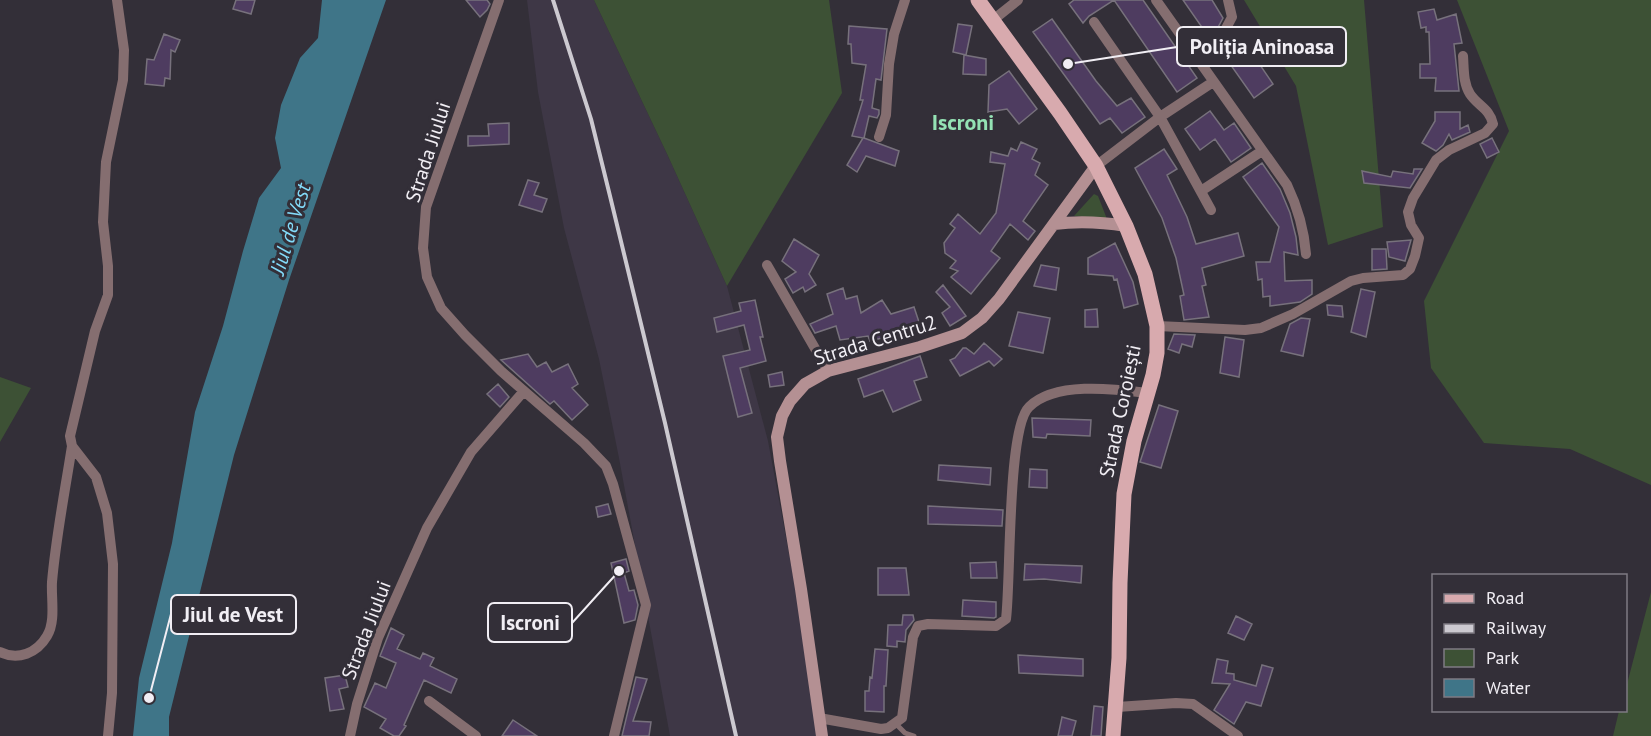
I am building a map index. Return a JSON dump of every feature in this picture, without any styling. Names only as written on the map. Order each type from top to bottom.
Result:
[{"type":"main road","name":"Strada Coroiești","points":[[978,0],[1096,166],[1145,274],[1157,326],[1157,352],[1134,441],[1124,494],[1119,583],[1117,707],[1113,736]]},
{"type":"street","points":[[0,651],[22,656],[37,649],[48,634],[52,617],[52,583],[72,446],[70,436],[95,331],[108,295],[108,266],[103,222],[106,162],[123,80],[117,0]]},
{"type":"street","name":"Strada Jiului","points":[[499,0],[426,207],[423,248],[426,277],[441,308],[465,335],[606,466],[646,605],[614,736]]},
{"type":"street","points":[[879,137],[886,115],[889,64],[894,34],[905,0]]},
{"type":"street","points":[[993,20],[1018,0]]},
{"type":"street","points":[[1156,0],[1287,185],[1297,207],[1304,233],[1306,254]]},
{"type":"street","points":[[1194,55],[1223,34],[1227,28],[1232,17],[1228,0]]},
{"type":"street","points":[[1094,22],[1160,117],[1211,210]]},
{"type":"street","points":[[1157,326],[1245,330],[1260,328],[1293,314],[1351,281],[1403,275],[1410,269],[1419,238],[1411,225],[1408,212],[1413,198],[1436,160],[1449,150],[1485,134],[1493,124],[1491,115],[1470,94],[1464,78],[1462,56]]},
{"type":"street","points":[[1096,166],[1160,117],[1214,82]]},
{"type":"street","points":[[1201,191],[1262,150]]},
{"type":"street","name":"Strada Centru2","points":[[822,736],[777,436],[782,416],[790,400],[805,384],[828,370],[920,347],[962,333],[982,318],[999,299],[1096,166]]},
{"type":"street","points":[[1054,224],[1075,221],[1125,226]]},
{"type":"street","points":[[767,265],[828,370]]},
{"type":"street","points":[[819,718],[881,729],[888,728],[902,718],[914,637],[918,626],[928,624],[996,626],[1006,620],[1014,457],[1023,414],[1031,405],[1048,397],[1084,388],[1148,393]]},
{"type":"street","name":"Strada Jiului","points":[[350,736],[357,704],[378,638],[427,528],[471,452],[524,391]]},
{"type":"street","points":[[72,446],[96,477],[107,513],[113,564],[112,693],[108,736]]},
{"type":"street","points":[[429,701],[476,736]]},
{"type":"street","points":[[1117,707],[1193,704],[1238,736]]},
{"type":"lane","points":[[895,723],[905,733],[914,736]]},
{"type":"shaded area","points":[[527,0],[594,0],[727,286],[768,441],[823,736],[670,736],[599,359],[564,228],[538,92]]},
{"type":"green space","points":[[594,0],[829,0],[842,93],[727,286],[668,156]]},
{"type":"green space","points":[[1244,0],[1364,0],[1383,227],[1328,245],[1296,86]]},
{"type":"green space","points":[[1457,0],[1651,0],[1651,485],[1570,449],[1484,443],[1431,368],[1424,301],[1509,131]]},
{"type":"green space","points":[[1094,194],[1098,196],[1107,219],[1074,216]]},
{"type":"green space","points":[[0,377],[31,388],[0,442]]},
{"type":"green space","points":[[1651,592],[1651,736],[1613,736],[1619,712],[1627,712],[1627,684]]},
{"type":"water","points":[[322,0],[386,0],[289,280],[234,455],[169,717],[169,736],[133,736],[139,678],[172,543],[195,412],[223,326],[259,198],[281,168],[275,138],[281,105],[300,58],[318,38]]},
{"type":"building","points":[[236,0],[255,0],[251,14],[233,9]]},
{"type":"building","points":[[466,0],[487,0],[490,4],[480,17]]},
{"type":"building","points":[[1074,0],[1114,0],[1089,16],[1083,23],[1069,4]]},
{"type":"building","points":[[1114,0],[1143,0],[1197,78],[1177,92]]},
{"type":"building","points":[[1183,0],[1212,0],[1223,18],[1217,29],[1208,36]]},
{"type":"building","points":[[1434,9],[1437,20],[1456,14],[1462,43],[1454,44],[1459,91],[1435,91],[1436,78],[1420,78],[1420,64],[1430,64],[1429,32],[1426,32],[1426,27],[1421,28],[1418,12]]},
{"type":"building","points":[[1052,19],[1096,81],[1117,106],[1131,98],[1145,117],[1122,133],[1110,118],[1100,124],[1033,32]]},
{"type":"building","points":[[958,24],[972,26],[966,55],[953,52]]},
{"type":"building","points":[[849,26],[887,29],[881,80],[876,79],[872,108],[879,110],[879,114],[877,118],[869,116],[864,138],[899,151],[895,166],[866,156],[857,172],[847,165],[863,138],[852,136],[863,100],[860,100],[866,65],[852,63],[851,44],[848,44]]},
{"type":"building","points":[[164,34],[180,40],[175,52],[171,50],[170,79],[165,78],[164,86],[145,84],[147,59],[154,60]]},
{"type":"building","points":[[1243,40],[1273,84],[1254,98],[1223,54]]},
{"type":"building","points":[[964,55],[986,59],[986,75],[963,74]]},
{"type":"building","points":[[1009,71],[1037,109],[1019,124],[1007,109],[988,112],[989,85]]},
{"type":"building","points":[[1210,111],[1224,130],[1234,123],[1251,148],[1231,162],[1215,139],[1200,150],[1185,129]]},
{"type":"building","points":[[1435,112],[1460,112],[1460,129],[1468,125],[1470,132],[1452,140],[1449,134],[1443,145],[1436,151],[1422,143],[1435,121]]},
{"type":"building","points":[[509,123],[509,144],[468,146],[468,136],[489,136],[488,124]]},
{"type":"building","points":[[1492,138],[1499,152],[1487,158],[1480,144]]},
{"type":"building","points":[[1021,142],[1037,149],[1032,159],[1040,163],[1035,175],[1048,185],[1023,221],[1035,231],[1028,240],[1010,224],[991,251],[1000,258],[971,294],[951,277],[958,271],[950,268],[956,261],[945,253],[944,243],[955,228],[950,224],[958,214],[980,234],[996,213],[1005,164],[990,162],[991,152],[1008,156],[1011,148],[1017,151]]},
{"type":"building","points":[[1164,149],[1177,169],[1167,175],[1187,217],[1196,244],[1238,233],[1244,256],[1202,268],[1206,285],[1202,286],[1209,317],[1184,320],[1180,296],[1184,295],[1176,258],[1162,218],[1135,168]]},
{"type":"building","points":[[1262,163],[1280,189],[1290,213],[1296,237],[1298,255],[1284,252],[1285,281],[1312,280],[1312,294],[1300,302],[1270,306],[1270,296],[1263,297],[1262,279],[1258,280],[1256,262],[1270,262],[1279,227],[1243,177]]},
{"type":"building","points":[[1414,169],[1422,169],[1410,188],[1364,183],[1362,171],[1391,177],[1393,171],[1413,174]]},
{"type":"building","points":[[528,180],[539,183],[534,195],[547,199],[542,212],[519,205]]},
{"type":"building","points":[[794,239],[819,255],[809,274],[816,285],[805,292],[803,287],[793,293],[785,279],[796,272],[782,261]]},
{"type":"building","points":[[1411,240],[1405,261],[1389,257],[1387,242]]},
{"type":"building","points":[[1115,243],[1133,282],[1138,304],[1124,308],[1117,279],[1114,280],[1113,276],[1088,274],[1088,258]]},
{"type":"building","points":[[1372,249],[1386,249],[1387,269],[1372,270]]},
{"type":"building","points":[[1041,265],[1059,268],[1056,290],[1034,286]]},
{"type":"building","points":[[943,285],[966,316],[950,326],[942,313],[950,307],[936,292]]},
{"type":"building","points":[[843,288],[846,299],[857,296],[861,313],[882,300],[891,314],[914,307],[921,328],[870,341],[868,336],[840,340],[836,326],[815,333],[810,324],[833,314],[827,294]]},
{"type":"building","points":[[1361,289],[1375,292],[1366,337],[1351,332]]},
{"type":"building","points":[[755,300],[766,361],[740,368],[752,413],[738,417],[723,356],[750,350],[744,325],[717,332],[714,318],[741,311],[739,303]]},
{"type":"building","points":[[1327,305],[1342,306],[1343,317],[1328,315]]},
{"type":"building","points":[[1097,309],[1098,327],[1085,327],[1085,310]]},
{"type":"building","points":[[1018,312],[1050,318],[1043,353],[1009,346]]},
{"type":"building","points":[[1301,318],[1310,319],[1303,356],[1281,351],[1290,324]]},
{"type":"building","points":[[1174,334],[1195,335],[1192,347],[1182,344],[1179,353],[1168,349]]},
{"type":"building","points":[[1225,337],[1244,340],[1239,377],[1220,373]]},
{"type":"building","points":[[984,343],[1002,359],[994,366],[989,361],[960,376],[950,360],[955,358],[963,348],[974,354]]},
{"type":"building","points":[[528,354],[537,367],[546,362],[552,372],[568,364],[578,384],[572,388],[588,405],[572,420],[554,401],[550,404],[501,360]]},
{"type":"building","points":[[920,356],[927,377],[914,381],[921,400],[893,412],[883,390],[864,397],[858,379]]},
{"type":"building","points":[[782,372],[784,385],[770,387],[768,375]]},
{"type":"building","points":[[498,384],[509,397],[500,407],[487,394]]},
{"type":"building","points":[[1159,405],[1178,411],[1161,468],[1140,462]]},
{"type":"building","points":[[1032,418],[1091,420],[1090,436],[1047,434],[1046,438],[1033,437]]},
{"type":"building","points":[[939,465],[991,468],[990,485],[938,480]]},
{"type":"building","points":[[1030,469],[1047,470],[1047,488],[1029,487]]},
{"type":"building","points":[[608,504],[611,514],[598,517],[596,507]]},
{"type":"building","points":[[928,506],[1003,510],[1002,526],[928,524]]},
{"type":"building","points":[[626,559],[629,571],[624,573],[629,591],[634,590],[638,605],[635,620],[624,623],[611,563]]},
{"type":"building","points":[[996,562],[997,578],[971,578],[970,563]]},
{"type":"building","points":[[1025,564],[1082,566],[1081,583],[1044,579],[1024,580]]},
{"type":"building","points":[[878,568],[906,568],[909,595],[878,595]]},
{"type":"building","points":[[963,600],[996,602],[996,617],[962,616]]},
{"type":"building","points":[[903,615],[913,615],[914,620],[906,630],[905,642],[897,641],[897,647],[887,646],[888,625],[902,625]]},
{"type":"building","points":[[1236,616],[1252,624],[1244,640],[1228,633]]},
{"type":"building","points":[[391,628],[404,635],[397,649],[420,659],[423,653],[434,658],[430,666],[457,679],[451,693],[424,680],[404,725],[406,726],[399,736],[394,736],[380,728],[386,719],[364,707],[375,683],[386,688],[396,663],[380,656]]},
{"type":"building","points":[[875,649],[888,650],[884,712],[865,711],[865,691],[869,691]]},
{"type":"building","points":[[1018,655],[1083,659],[1083,676],[1019,673]]},
{"type":"building","points":[[1217,659],[1228,661],[1226,673],[1234,674],[1234,680],[1256,686],[1262,665],[1273,668],[1261,706],[1246,702],[1234,724],[1214,710],[1230,684],[1212,683]]},
{"type":"building","points":[[345,675],[348,687],[339,689],[344,709],[330,711],[325,678]]},
{"type":"building","points":[[636,677],[647,679],[633,721],[651,722],[649,736],[622,736]]},
{"type":"building","points":[[1094,706],[1103,707],[1101,736],[1091,736]]},
{"type":"building","points":[[1062,717],[1076,721],[1072,736],[1058,736]]},
{"type":"building","points":[[513,720],[537,736],[502,736]]},
{"type":"railway","points":[[553,0],[591,119],[665,423],[736,736]]},
{"type":"place","name":"Poliția Aninoasa","points":[[1068,64]]},
{"type":"place","name":"Iscroni","points":[[619,571]]},
{"type":"place","name":"Jiul de Vest","points":[[149,698]]},
{"type":"district","name":"Iscroni","points":[[963,122]]}]
